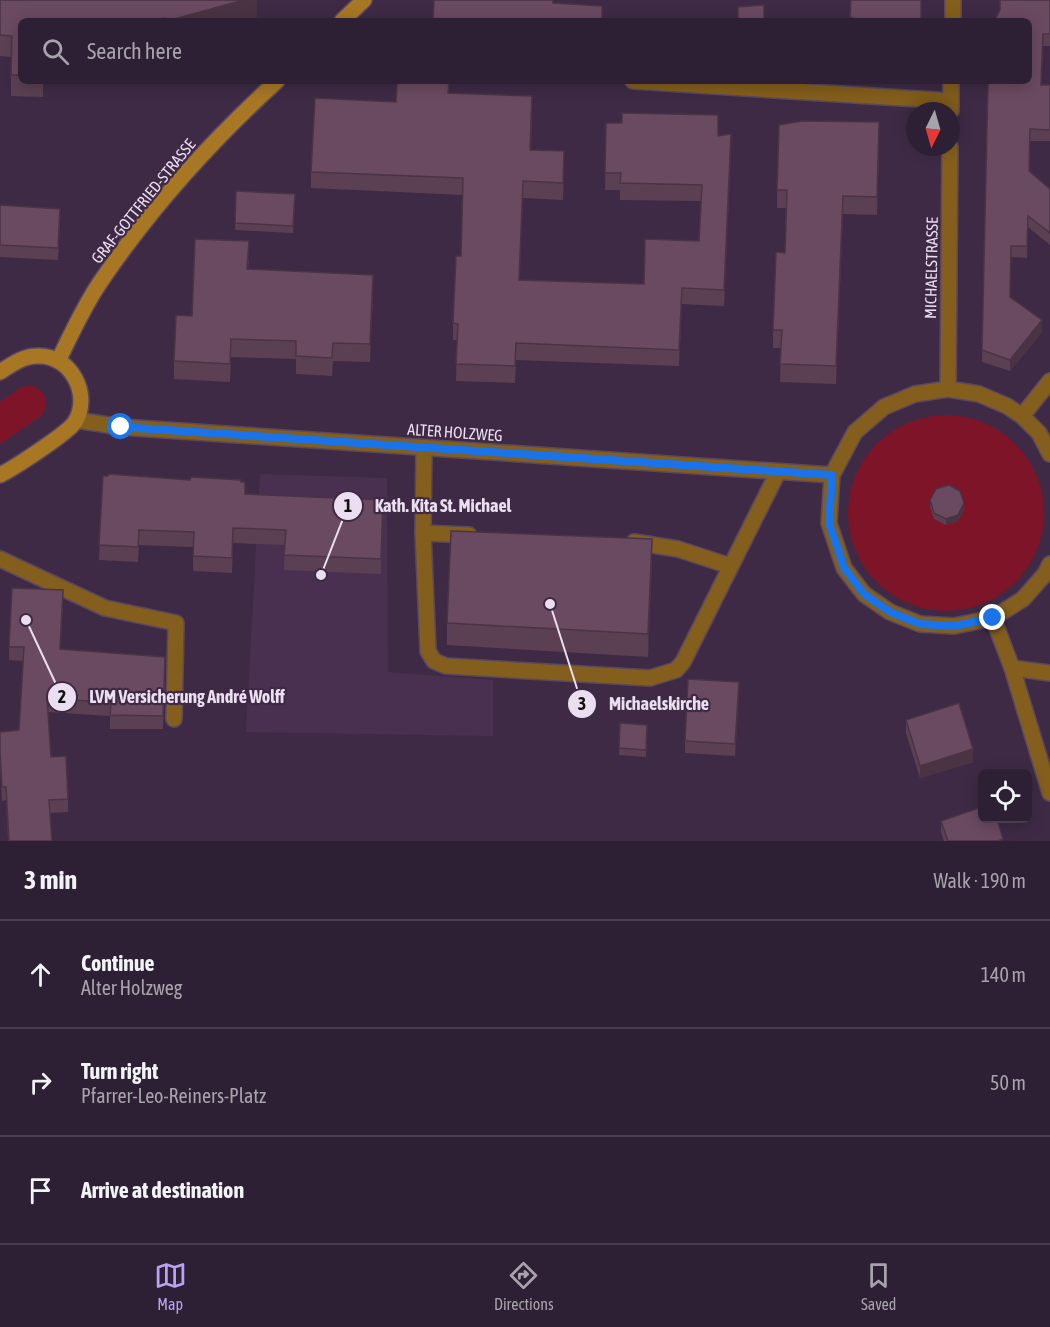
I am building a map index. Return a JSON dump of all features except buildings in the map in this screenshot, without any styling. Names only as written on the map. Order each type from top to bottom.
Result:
[{"type":"street","points":[[345,18],[364,0]]},
{"type":"street","points":[[952,18],[953,0]]},
{"type":"street","name":"GRAF-GOTTFRIED-STRASSE","points":[[58,361],[98,285],[118,257],[173,188],[249,106],[273,84]]},
{"type":"street","points":[[671,84],[906,102]]},
{"type":"street","points":[[951,84],[951,102]]},
{"type":"street","name":"MICHAELSTRASSE","points":[[948,389],[950,156]]},
{"type":"street","points":[[0,372],[30,357],[47,356],[58,361],[74,374],[79,386],[80,408],[76,420],[68,429],[0,475]]},
{"type":"street","points":[[1022,416],[1050,381]]},
{"type":"street","points":[[1050,454],[1039,433],[1022,416],[1007,406],[979,394],[948,389],[915,393],[884,407],[855,432],[832,475],[829,523],[844,568],[864,594],[890,612],[920,624],[954,626],[993,618],[1023,599],[1045,574],[1050,564]]},
{"type":"street","name":"ALTER HOLZWEG","points":[[76,420],[121,427],[832,475]]},
{"type":"street","points":[[424,448],[423,533],[428,651],[434,661],[446,666],[650,678],[675,670],[684,662],[778,472]]},
{"type":"street","points":[[423,533],[482,535]]},
{"type":"street","points":[[624,540],[678,549],[730,566]]},
{"type":"street","points":[[0,559],[105,608],[176,623],[174,719]]},
{"type":"street","points":[[993,618],[1012,668],[1050,793]]},
{"type":"street","points":[[1012,668],[1050,674]]},
{"type":"shaded area","points":[[29,385],[39,390],[45,397],[44,411],[41,416],[0,444],[0,402],[20,388]]},
{"type":"shaded area","points":[[946,415],[965,417],[983,423],[1000,432],[1015,444],[1027,459],[1036,476],[1042,494],[1044,513],[1042,532],[1036,550],[1027,567],[1015,582],[1000,594],[983,603],[965,609],[946,611],[927,609],[909,603],[892,594],[877,582],[865,567],[856,550],[850,532],[848,513],[850,494],[856,476],[865,459],[877,444],[892,432],[909,423],[927,417]]},
{"type":"shaded area","points":[[260,474],[387,478],[388,672],[493,680],[493,736],[246,732]]},
{"type":"place","name":"Kath. Kita St. Michael","points":[[321,575]]},
{"type":"place","name":"Michaelskirche","points":[[550,604]]},
{"type":"place","name":"LVM Versicherung André Wolff","points":[[26,620]]},
{"type":"route","points":[[121,427],[832,475],[829,523],[844,568],[864,594],[890,612],[920,624],[954,626],[993,618]]}]
